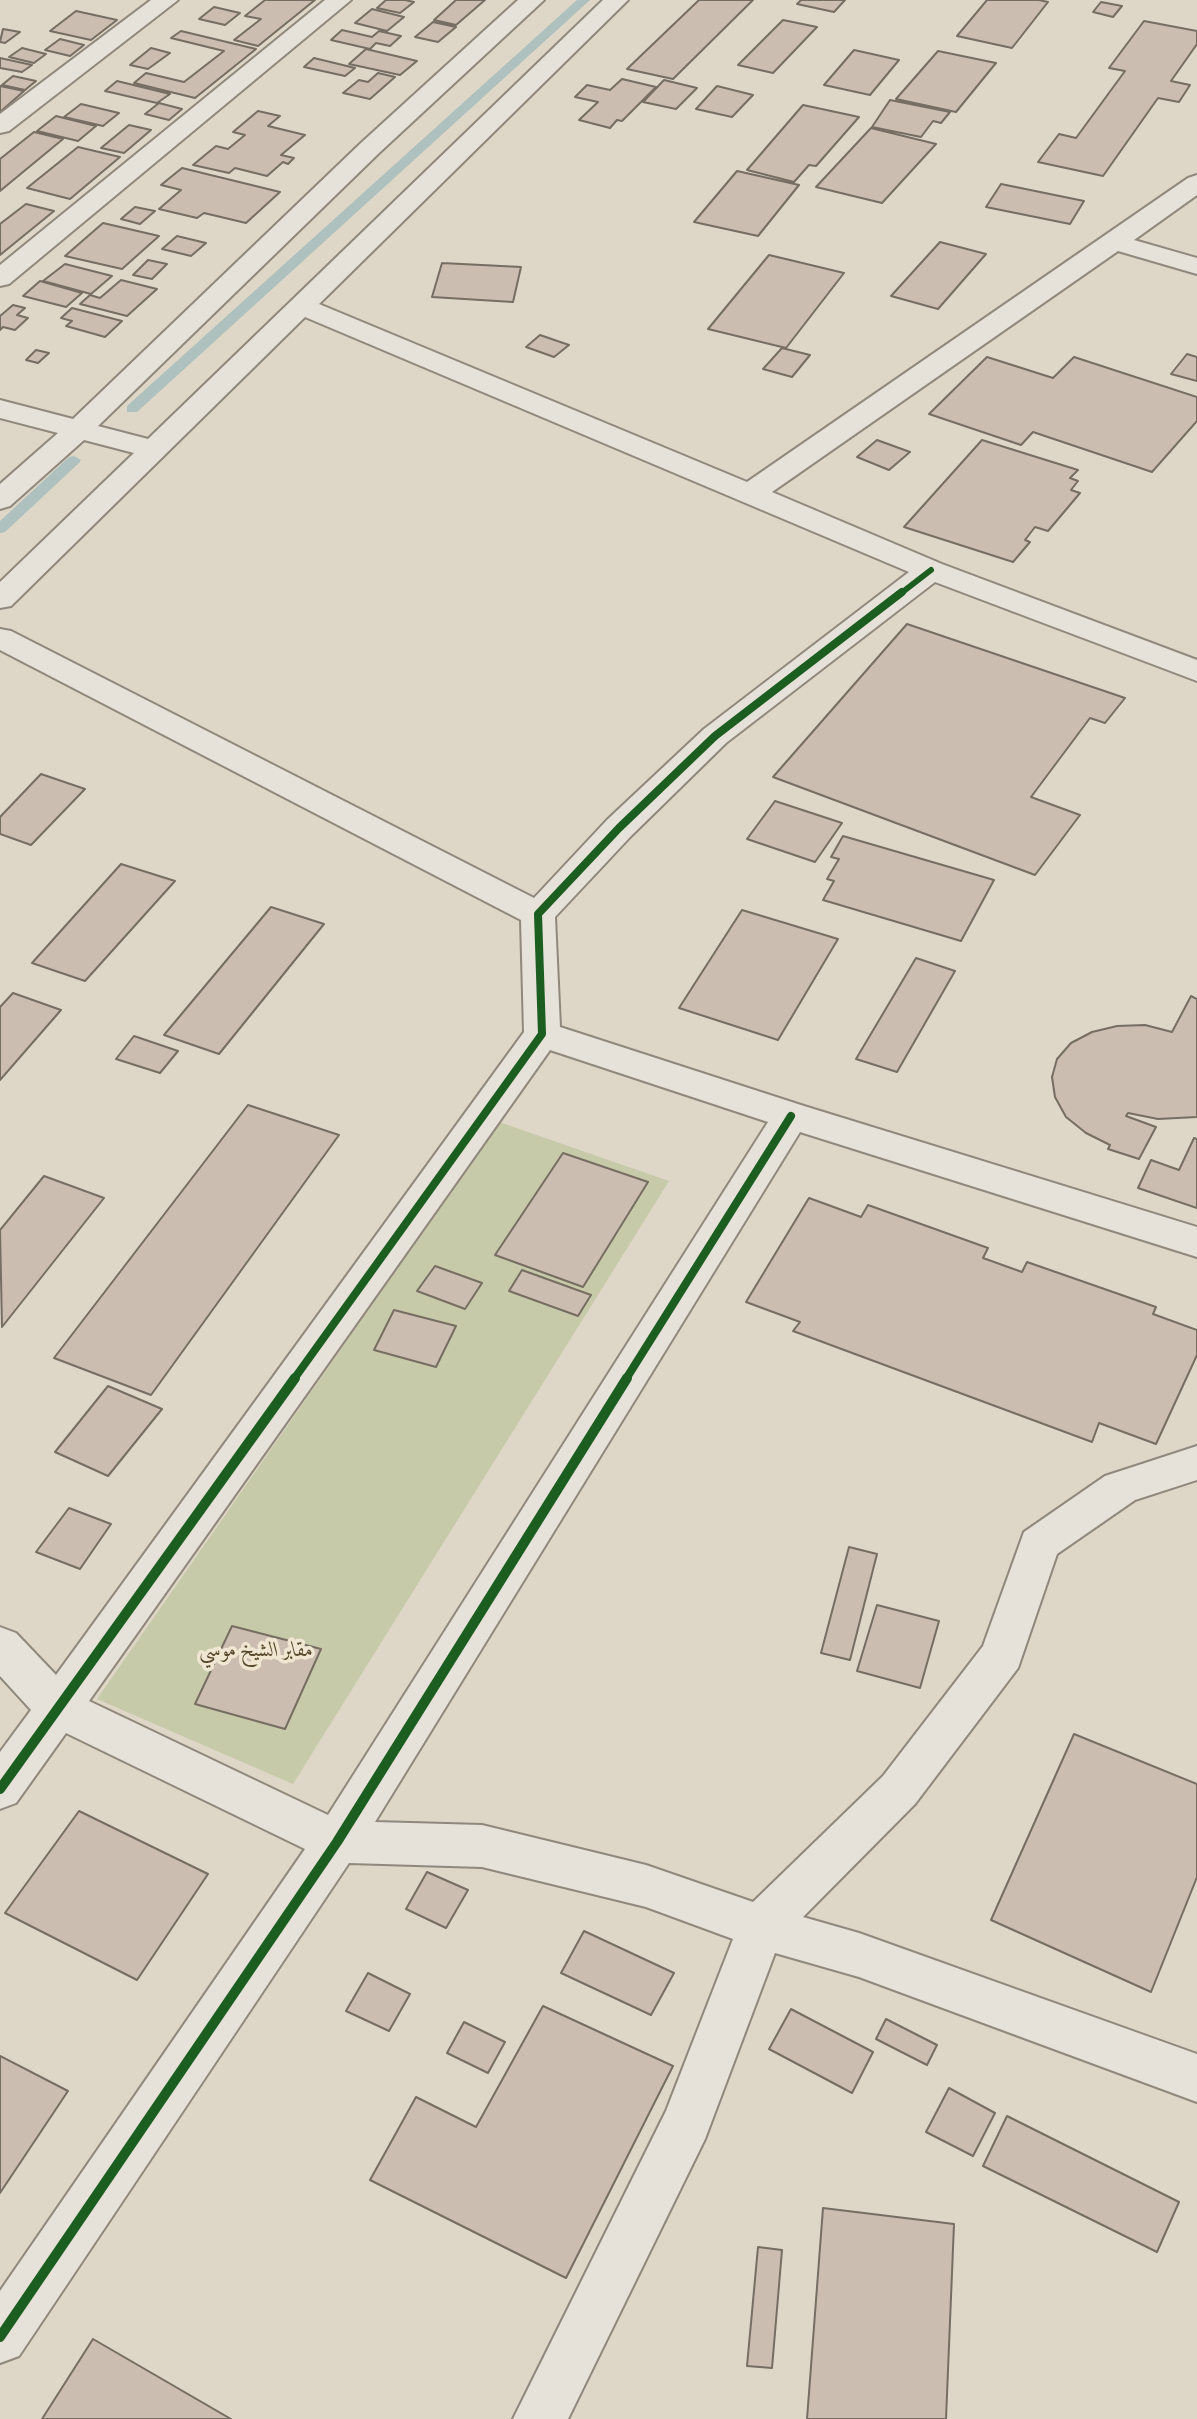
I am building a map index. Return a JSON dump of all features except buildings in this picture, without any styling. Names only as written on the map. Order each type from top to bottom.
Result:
[{"type":"street","points":[[0,126],[166,0]]},
{"type":"street","points":[[0,278],[339,0]]},
{"type":"street","points":[[0,500],[78,429],[370,148],[532,0]]},
{"type":"street","points":[[0,599],[153,449],[304,307],[616,0]]},
{"type":"street","points":[[750,494],[1197,183]]},
{"type":"street","points":[[1114,242],[1197,266]]},
{"type":"street","points":[[304,307],[931,570],[1187,667],[1197,636]]},
{"type":"street","points":[[0,409],[153,449]]},
{"type":"street","points":[[0,1789],[542,1034],[538,914],[619,828],[715,736],[931,570]]},
{"type":"street","points":[[0,638],[369,830],[538,914]]},
{"type":"street","points":[[542,1034],[791,1116],[1197,1242]]},
{"type":"street","points":[[0,2337],[337,1842],[791,1116]]},
{"type":"street","points":[[540,2419],[687,2122],[761,1927],[899,1790],[1002,1655],[1039,1544],[1120,1488],[1197,1463]]},
{"type":"street","points":[[0,1646],[57,1707],[337,1842],[482,1846],[646,1886],[761,1927],[859,1955],[1197,2078]]},
{"type":"green space","name":"مقابر الشيخ موسي","points":[[499,1122],[669,1181],[293,1784],[97,1699]]},
{"type":"waterway","points":[[132,409],[584,0]]},
{"type":"waterway","points":[[0,529],[74,460]]},
{"type":"cycle path","points":[[0,1789],[542,1034],[538,914],[619,828],[715,736],[931,570]]},
{"type":"cycle path","points":[[0,2337],[337,1842],[791,1116]]}]
